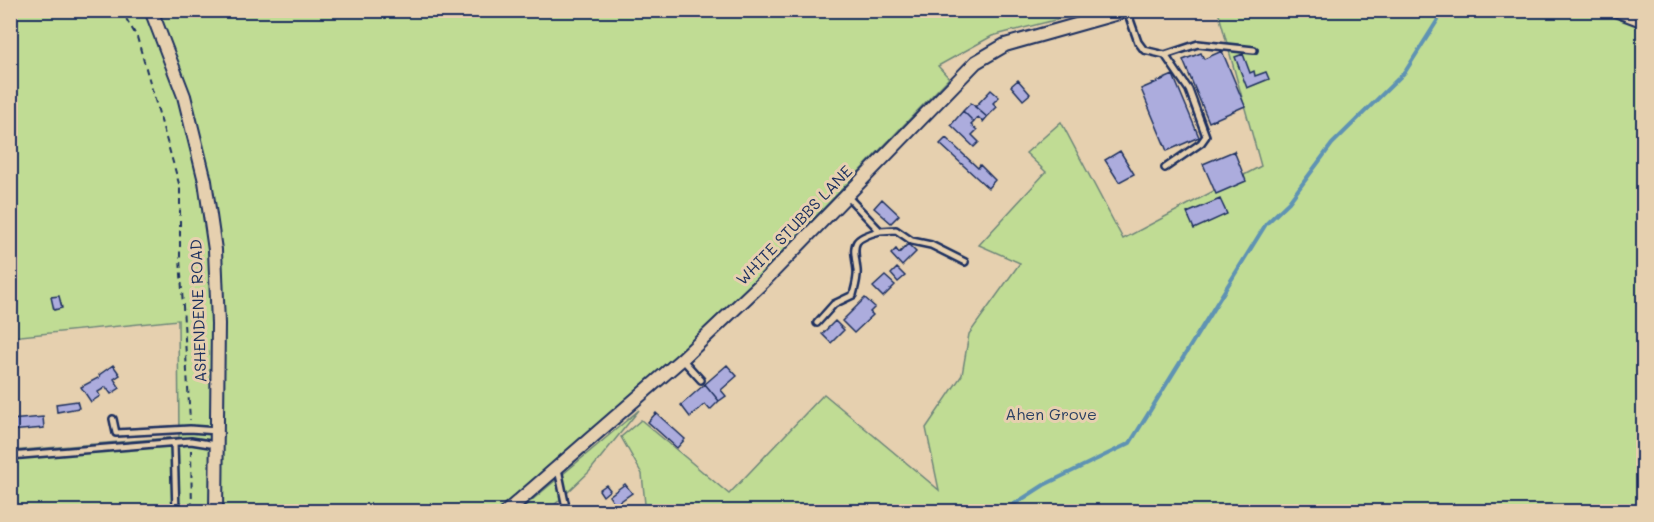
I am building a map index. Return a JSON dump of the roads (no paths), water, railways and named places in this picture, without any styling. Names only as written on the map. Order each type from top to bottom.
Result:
[{"type":"street","name":"ASHENDENE ROAD","points":[[151,10],[184,96],[205,181],[215,250],[218,324],[216,512]]},
{"type":"street","points":[[1615,10],[1644,21]]},
{"type":"street","name":"WHITE STUBBS LANE","points":[[506,512],[682,360],[847,196],[959,78],[991,51],[1005,45],[1128,11]]},
{"type":"lane","points":[[1128,11],[1138,42],[1144,50],[1165,56],[1198,44],[1254,50]]},
{"type":"lane","points":[[1165,56],[1189,90],[1206,136],[1201,143],[1165,168]]},
{"type":"lane","points":[[847,196],[880,231]]},
{"type":"lane","points":[[817,324],[834,304],[853,295],[857,271],[853,250],[857,242],[880,231],[896,230],[912,241],[931,245],[965,262]]},
{"type":"lane","points":[[682,360],[701,380]]},
{"type":"lane","points":[[112,419],[116,433],[190,429],[217,431]]},
{"type":"lane","points":[[10,456],[191,441],[216,444]]},
{"type":"lane","points":[[174,443],[176,512]]},
{"type":"lane","points":[[558,468],[567,512]]},
{"type":"waterway","points":[[1002,512],[1044,485],[1130,443],[1266,224],[1289,202],[1332,144],[1405,72],[1444,10]]},
{"type":"park label","name":"Ahen Grove","points":[[1051,414]]}]
